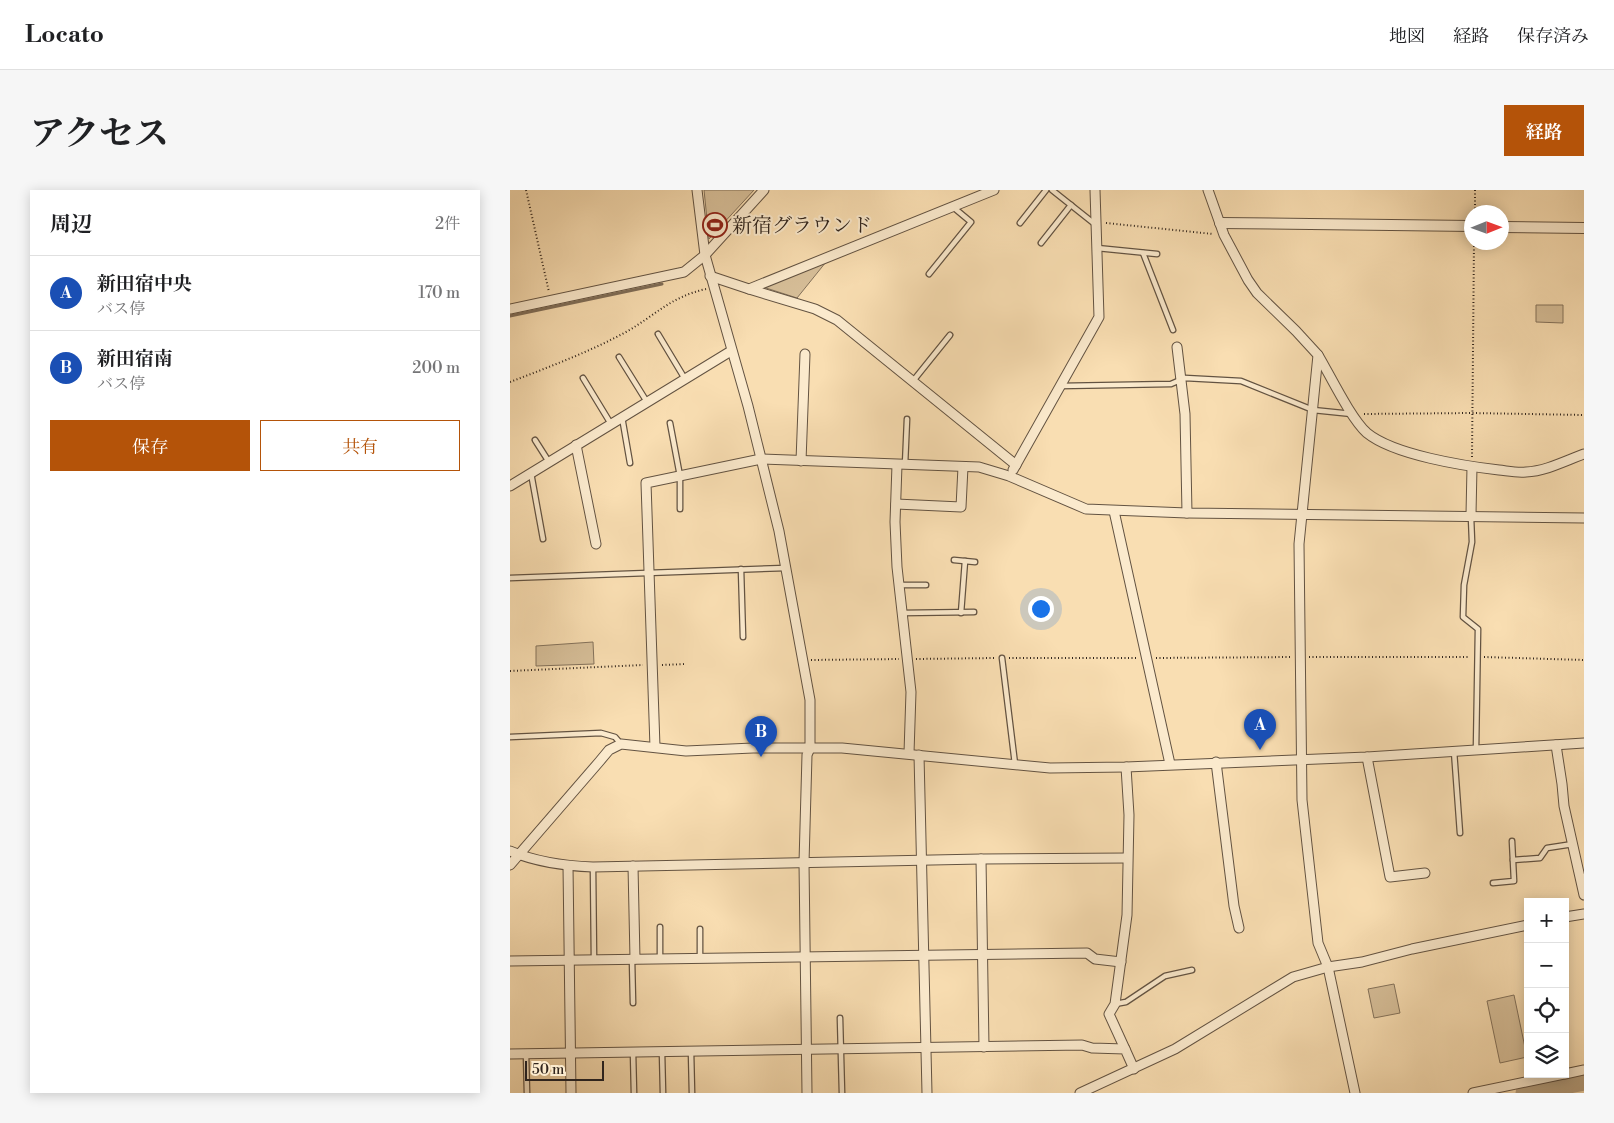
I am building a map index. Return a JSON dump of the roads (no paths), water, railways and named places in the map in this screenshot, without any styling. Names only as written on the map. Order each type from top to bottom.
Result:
[{"type":"street","points":[[697,190],[705,255],[710,276],[748,406],[779,531],[810,700],[810,748],[806,755],[804,863],[807,1093]]},
{"type":"street","points":[[510,309],[684,272],[705,255],[764,190]]},
{"type":"street","points":[[749,289],[994,190]]},
{"type":"street","points":[[1009,476],[1099,317],[1095,190]]},
{"type":"street","points":[[1208,190],[1224,235],[1248,280],[1257,293],[1318,355],[1352,414],[1366,432],[1383,443],[1426,457],[1472,467],[1531,472],[1584,454]]},
{"type":"street","points":[[1220,223],[1464,226]]},
{"type":"street","points":[[1509,227],[1584,228]]},
{"type":"street","points":[[710,276],[827,314],[1016,465]]},
{"type":"street","points":[[1177,347],[1185,414],[1187,513]]},
{"type":"street","points":[[510,486],[731,351]]},
{"type":"street","points":[[801,461],[805,354]]},
{"type":"street","points":[[1318,355],[1300,544],[1302,800],[1318,943],[1328,968],[1355,1093]]},
{"type":"street","points":[[576,446],[596,544]]},
{"type":"street","points":[[655,747],[646,483],[761,459],[985,468],[1009,476],[1086,509],[1187,513],[1471,515],[1584,518]]},
{"type":"street","points":[[901,465],[896,504],[897,568],[911,692],[909,753]]},
{"type":"street","points":[[896,504],[961,507],[963,467]]},
{"type":"street","points":[[1471,515],[1472,467]]},
{"type":"street","points":[[1114,511],[1170,764]]},
{"type":"street","points":[[510,865],[514,853],[609,750],[621,744],[686,751],[842,748],[1050,768],[1126,767],[1367,757],[1584,743]]},
{"type":"street","points":[[1556,745],[1564,806],[1584,895]]},
{"type":"street","points":[[919,755],[927,1093]]},
{"type":"street","points":[[1367,757],[1390,877],[1425,873]]},
{"type":"street","points":[[1216,762],[1234,906],[1239,928]]},
{"type":"street","points":[[1126,767],[1129,815],[1127,915],[1115,1004],[1109,1014],[1134,1069]]},
{"type":"street","points":[[514,853],[568,866],[593,867],[1127,858]]},
{"type":"street","points":[[981,859],[984,1047]]},
{"type":"street","points":[[568,866],[571,1093]]},
{"type":"street","points":[[633,866],[633,959]]},
{"type":"street","points":[[1569,916],[1584,914]]},
{"type":"street","points":[[1080,1093],[1175,1049],[1293,977],[1362,962],[1412,948],[1524,926]]},
{"type":"street","points":[[510,961],[1087,953],[1095,959],[1121,962]]},
{"type":"street","points":[[510,1054],[1082,1045],[1092,1048],[1125,1049]]},
{"type":"street","points":[[1569,1073],[1584,1070]]},
{"type":"street","points":[[1473,1093],[1546,1078]]},
{"type":"lane","points":[[1020,224],[1046,190]]},
{"type":"lane","points":[[1052,190],[1096,223]]},
{"type":"lane","points":[[1041,243],[1071,205]]},
{"type":"lane","points":[[929,274],[971,222],[953,207]]},
{"type":"lane","points":[[1097,248],[1157,254]]},
{"type":"lane","points":[[1143,253],[1173,330]]},
{"type":"lane","points":[[658,334],[685,379]]},
{"type":"lane","points":[[912,381],[950,335]]},
{"type":"lane","points":[[619,357],[647,402]]},
{"type":"lane","points":[[584,378],[611,424]]},
{"type":"lane","points":[[1060,386],[1171,384],[1186,378],[1241,381],[1313,410],[1352,414]]},
{"type":"lane","points":[[622,417],[630,463]]},
{"type":"lane","points":[[901,465],[907,419]]},
{"type":"lane","points":[[670,423],[680,476],[680,509]]},
{"type":"lane","points":[[535,440],[549,462]]},
{"type":"lane","points":[[531,473],[543,539]]},
{"type":"lane","points":[[1471,515],[1472,542],[1464,584],[1463,617],[1478,629],[1476,750]]},
{"type":"lane","points":[[954,560],[975,562]]},
{"type":"lane","points":[[961,612],[965,561]]},
{"type":"lane","points":[[510,578],[786,568]]},
{"type":"lane","points":[[740,569],[744,637]]},
{"type":"lane","points":[[899,586],[926,585]]},
{"type":"lane","points":[[902,613],[974,612]]},
{"type":"lane","points":[[1002,658],[1015,766]]},
{"type":"lane","points":[[510,737],[601,733],[615,737],[621,744]]},
{"type":"lane","points":[[1454,751],[1460,832]]},
{"type":"lane","points":[[1493,883],[1514,882],[1512,840]]},
{"type":"lane","points":[[1513,860],[1540,858],[1547,848],[1573,844]]},
{"type":"lane","points":[[593,867],[594,960]]},
{"type":"lane","points":[[660,927],[660,959]]},
{"type":"lane","points":[[700,929],[700,958]]},
{"type":"lane","points":[[633,959],[633,1003]]},
{"type":"lane","points":[[1115,1004],[1126,1002],[1165,976],[1192,970]]},
{"type":"lane","points":[[840,1018],[842,1093]]},
{"type":"lane","points":[[691,1051],[692,1093]]},
{"type":"lane","points":[[633,1052],[634,1093]]},
{"type":"lane","points":[[662,1052],[663,1093]]},
{"type":"lane","points":[[526,1054],[527,1093]]},
{"type":"waterway","points":[[510,316],[662,284]]},
{"type":"waterway","points":[[1525,1093],[1584,1081]]},
{"type":"place","name":"新宿グラウンド","points":[[715,225]]},
{"type":"place","name":"新田宿中央","points":[[1260,750]]},
{"type":"place","name":"新田宿南","points":[[761,757]]}]
